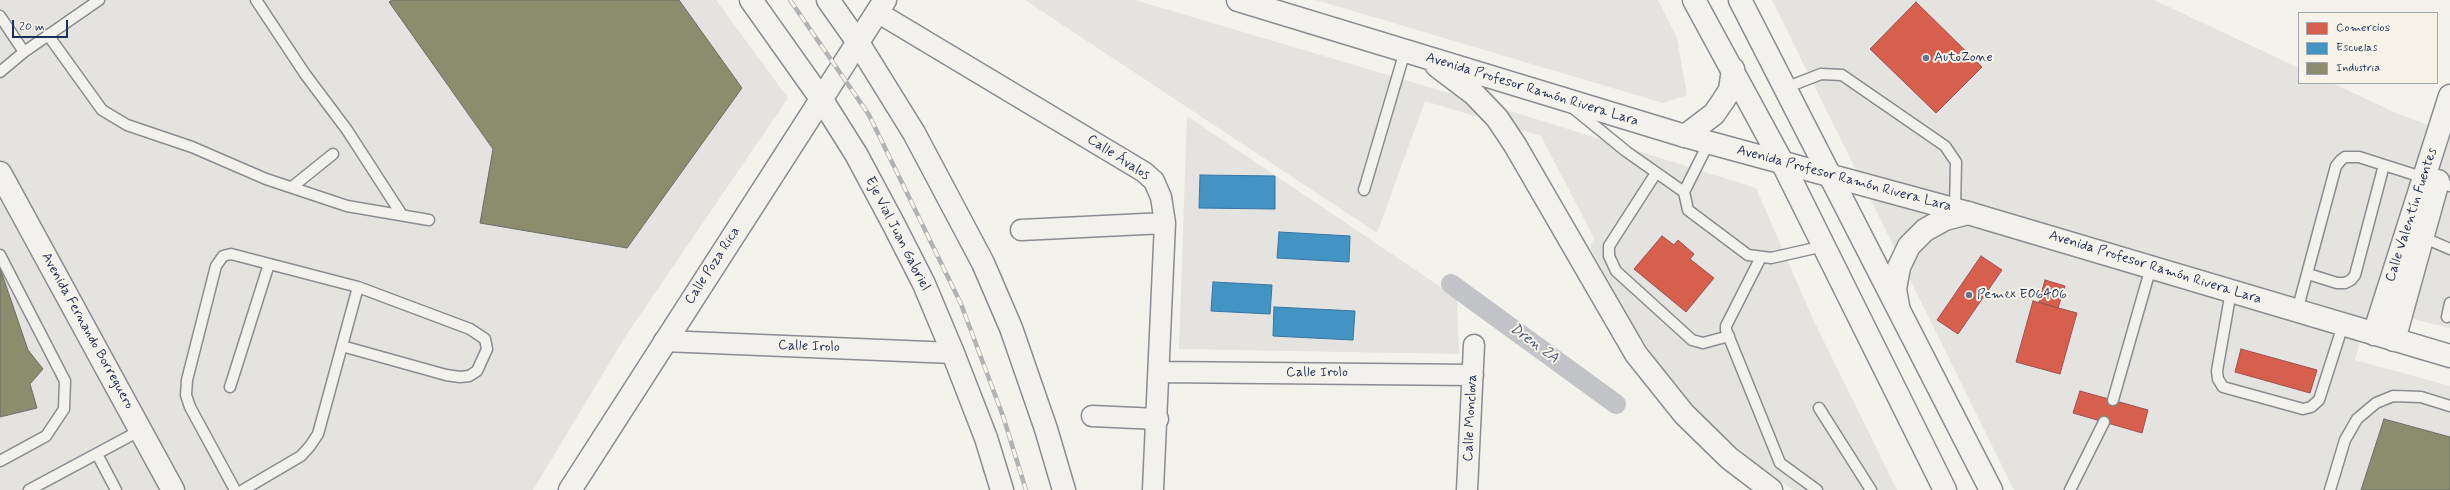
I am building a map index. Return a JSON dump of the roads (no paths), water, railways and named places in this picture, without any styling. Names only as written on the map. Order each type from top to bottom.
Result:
[{"type":"main road","name":"Eje Vial Juan Gabriel","points":[[751,0],[822,100],[856,154],[894,225],[924,284],[953,353],[986,438],[1002,490]]},
{"type":"main road","points":[[828,0],[857,41],[914,133],[983,263],[1011,328],[1046,429],[1064,490]]},
{"type":"main road","name":"Avenida Profesor Ramón Rivera Lara","points":[[1238,0],[1685,136],[1830,174],[1962,211],[2450,356]]},
{"type":"main road","points":[[1694,0],[1782,162],[1945,490]]},
{"type":"main road","points":[[1740,0],[1830,174],[1899,315],[1991,490]]},
{"type":"main road","points":[[857,41],[881,6]]},
{"type":"main road","name":"Calle Poza Rica","points":[[570,490],[664,341],[822,100],[857,41]]},
{"type":"main road","points":[[1426,58],[1474,94],[1497,118],[1516,145],[1577,254],[1636,354],[1684,414],[1728,458],[1771,490]]},
{"type":"main road","points":[[1685,136],[1714,114],[1724,101],[1730,90],[1733,70]]},
{"type":"main road","name":"Calle Valentín Fuentes","points":[[2437,183],[2450,96]]},
{"type":"main road","name":"Calle Valentín Fuentes","points":[[2384,337],[2415,234],[2437,183],[2450,141]]},
{"type":"main road","name":"Avenida Fernando Borreguero","points":[[0,173],[173,490]]},
{"type":"main road","points":[[1899,315],[1896,289],[1899,267],[1909,246],[1925,230],[1962,211]]},
{"type":"street","name":"Calle Ávalos","points":[[881,6],[1144,172],[1154,181],[1161,197],[1165,223],[1158,419],[1153,490]]},
{"type":"street","points":[[1021,230],[1165,223]]},
{"type":"street","name":"Calle Irolo","points":[[664,341],[953,353]]},
{"type":"street","name":"Calle Monclova","points":[[1467,490],[1474,345]]},
{"type":"street","name":"Calle Irolo","points":[[1160,372],[1473,375]]},
{"type":"street","points":[[1092,416],[1158,419]]},
{"type":"lane","points":[[0,72],[24,52],[99,0]]},
{"type":"lane","points":[[256,0],[305,74],[347,130],[402,215]]},
{"type":"lane","points":[[0,16],[24,52]]},
{"type":"lane","points":[[48,35],[102,110],[114,118],[292,187],[347,206],[429,220]]},
{"type":"lane","points":[[1364,190],[1406,51]]},
{"type":"lane","points":[[1785,88],[1821,74],[1842,75],[1944,146],[1956,162],[1962,211]]},
{"type":"lane","points":[[1561,98],[1656,173],[1684,192]]},
{"type":"lane","points":[[1709,142],[1684,192],[1688,210],[1748,255],[1771,258],[1824,246]]},
{"type":"lane","points":[[292,187],[333,154]]},
{"type":"lane","points":[[2297,311],[2336,166],[2345,157],[2352,156],[2384,165],[2437,183]]},
{"type":"lane","points":[[2308,274],[2341,283],[2352,280],[2355,275],[2384,165]]},
{"type":"lane","points":[[1656,173],[1609,246],[1610,256],[1616,271],[1692,340],[1703,343],[1728,336]]},
{"type":"lane","points":[[2415,234],[2450,249]]},
{"type":"lane","points":[[235,490],[190,407],[186,395],[187,380],[216,266],[223,256],[232,254],[358,287],[470,329],[485,339],[487,349],[477,371],[469,376],[460,377],[446,375],[342,346]]},
{"type":"lane","points":[[0,255],[65,381],[64,409],[46,436],[0,461]]},
{"type":"lane","points":[[1761,257],[1726,326],[1728,336],[1780,463],[1817,490]]},
{"type":"lane","points":[[230,387],[269,264]]},
{"type":"lane","points":[[2113,400],[2151,267]]},
{"type":"lane","points":[[243,490],[301,456],[318,434],[358,287]]},
{"type":"lane","points":[[2231,291],[2217,371],[2218,379],[2223,387],[2303,409],[2311,407],[2319,400],[2343,325]]},
{"type":"lane","points":[[2447,317],[2450,303]]},
{"type":"lane","points":[[2330,490],[2345,440],[2357,419],[2376,403],[2393,396],[2421,397],[2450,406]]},
{"type":"lane","points":[[1819,408],[1870,490]]},
{"type":"lane","points":[[2070,490],[2104,422]]},
{"type":"lane","points":[[29,490],[141,430]]},
{"type":"lane","points":[[97,454],[116,490]]},
{"type":"waterway","name":"Dren 2A","points":[[1451,284],[1616,404]]},
{"type":"railway","points":[[790,0],[869,115],[961,304],[1003,416],[1026,490]]},
{"type":"place","name":"AutoZone","points":[[1926,58]]},
{"type":"place","name":"Pemex E06406","points":[[1969,295]]}]
